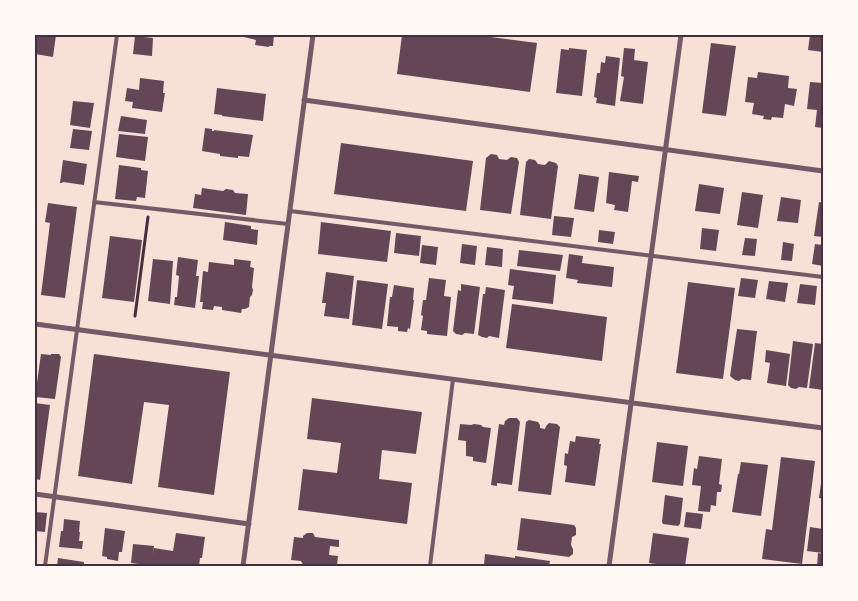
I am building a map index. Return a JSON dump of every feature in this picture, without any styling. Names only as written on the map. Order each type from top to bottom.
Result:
[{"type":"street","points":[[243,566],[313,35]]},
{"type":"street","points":[[609,566],[680,35]]},
{"type":"street","points":[[304,100],[823,171]]},
{"type":"street","points":[[35,324],[823,428]]},
{"type":"street","points":[[35,494],[249,524]]},
{"type":"lane","points":[[45,566],[117,35]]},
{"type":"lane","points":[[94,202],[288,224]]},
{"type":"lane","points":[[290,211],[823,277]]},
{"type":"lane","points":[[430,566],[453,380]]},
{"type":"path","points":[[135,316],[149,208]]},
{"type":"building","points":[[35,35],[56,35],[53,57],[35,54]]},
{"type":"building","points":[[241,35],[274,35],[273,46],[255,45],[256,40]]},
{"type":"building","points":[[402,35],[475,35],[537,43],[530,92],[397,74]]},
{"type":"building","points":[[810,35],[823,35],[823,52],[808,50]]},
{"type":"building","points":[[135,36],[153,38],[152,56],[133,54]]},
{"type":"building","points":[[711,43],[736,46],[726,116],[702,113]]},
{"type":"building","points":[[569,48],[587,50],[582,96],[556,93],[561,49],[569,50]]},
{"type":"building","points":[[624,48],[635,49],[634,60],[648,62],[643,104],[620,101],[624,77],[621,76]]},
{"type":"building","points":[[606,56],[620,58],[615,106],[596,103],[597,98],[594,97],[597,73],[600,73],[601,62],[605,63]]},
{"type":"building","points":[[758,72],[789,76],[788,88],[797,89],[794,106],[785,104],[783,118],[772,117],[771,120],[763,119],[764,116],[752,114],[754,103],[745,102],[748,77],[757,78]]},
{"type":"building","points":[[140,78],[164,81],[163,93],[165,93],[162,112],[132,108],[133,102],[125,101],[127,88],[139,90]]},
{"type":"building","points":[[810,82],[823,83],[823,128],[815,127],[817,110],[807,109]]},
{"type":"building","points":[[217,88],[266,94],[263,121],[214,114]]},
{"type":"building","points":[[73,101],[94,103],[90,128],[70,125]]},
{"type":"building","points":[[121,116],[147,120],[145,134],[118,131]]},
{"type":"building","points":[[205,128],[212,129],[212,131],[253,135],[249,157],[220,156],[220,154],[202,151]]},
{"type":"building","points":[[73,129],[92,131],[89,150],[70,148]]},
{"type":"building","points":[[119,134],[148,137],[145,161],[116,157]]},
{"type":"building","points":[[341,143],[473,161],[466,211],[334,194]]},
{"type":"building","points":[[491,154],[497,155],[499,159],[517,158],[519,162],[511,214],[480,210],[486,158]]},
{"type":"building","points":[[529,159],[535,160],[538,164],[545,165],[549,161],[556,163],[558,166],[551,219],[520,215],[526,162]]},
{"type":"building","points":[[63,160],[87,164],[84,185],[60,183]]},
{"type":"building","points":[[119,165],[141,168],[141,170],[148,171],[145,198],[137,197],[136,201],[115,199]]},
{"type":"building","points":[[609,172],[639,176],[638,182],[632,181],[628,212],[614,210],[615,205],[606,203]]},
{"type":"building","points":[[579,174],[599,177],[594,212],[574,209]]},
{"type":"building","points":[[699,184],[724,188],[720,214],[695,211]]},
{"type":"building","points":[[202,188],[223,191],[226,189],[233,190],[235,193],[248,194],[246,215],[193,208],[195,194],[201,195]]},
{"type":"building","points":[[742,192],[763,195],[758,228],[737,225]]},
{"type":"building","points":[[781,197],[801,200],[798,223],[777,221]]},
{"type":"building","points":[[819,202],[823,203],[823,237],[814,236]]},
{"type":"building","points":[[48,203],[77,207],[65,298],[41,295],[50,223],[45,222]]},
{"type":"building","points":[[554,216],[574,218],[571,237],[552,235]]},
{"type":"building","points":[[225,222],[251,226],[251,229],[258,230],[257,245],[223,240]]},
{"type":"building","points":[[321,222],[391,231],[387,262],[318,254]]},
{"type":"building","points":[[702,228],[719,230],[716,251],[700,249]]},
{"type":"building","points":[[599,230],[615,232],[613,244],[598,242]]},
{"type":"building","points":[[396,233],[421,236],[419,256],[394,253]]},
{"type":"building","points":[[110,236],[142,240],[134,302],[102,298]]},
{"type":"building","points":[[745,238],[757,239],[755,256],[742,255]]},
{"type":"building","points":[[783,242],[794,244],[792,261],[781,260]]},
{"type":"building","points":[[462,244],[477,246],[475,265],[460,263]]},
{"type":"building","points":[[815,244],[823,245],[823,266],[812,264]]},
{"type":"building","points":[[422,245],[438,247],[436,265],[420,263]]},
{"type":"building","points":[[487,247],[503,249],[502,267],[485,265]]},
{"type":"building","points":[[519,250],[563,255],[560,271],[517,266]]},
{"type":"building","points":[[569,254],[583,256],[582,263],[614,267],[612,287],[577,283],[578,280],[566,278]]},
{"type":"building","points":[[178,257],[198,260],[196,276],[199,276],[195,308],[174,305],[175,297],[177,297],[179,276],[176,275]]},
{"type":"building","points":[[153,259],[173,261],[170,304],[148,301]]},
{"type":"building","points":[[234,259],[251,261],[250,267],[254,268],[253,290],[249,307],[242,309],[241,313],[222,310],[222,307],[214,306],[213,310],[202,309],[203,302],[200,302],[203,271],[208,272],[209,262],[234,265]]},
{"type":"building","points":[[510,269],[556,275],[553,304],[512,299],[514,286],[508,285]]},
{"type":"building","points":[[326,272],[354,276],[349,319],[324,316],[326,303],[322,303]]},
{"type":"building","points":[[429,278],[446,280],[444,296],[451,297],[447,336],[427,334],[427,331],[421,330],[423,300],[426,300]]},
{"type":"building","points":[[741,278],[758,280],[755,298],[738,296]]},
{"type":"building","points":[[357,280],[388,284],[382,329],[352,325]]},
{"type":"building","points":[[769,281],[788,283],[785,302],[766,299]]},
{"type":"building","points":[[688,282],[735,288],[723,379],[676,373]]},
{"type":"building","points":[[461,284],[480,287],[474,334],[465,333],[462,335],[456,334],[453,331],[458,290],[461,291]]},
{"type":"building","points":[[800,284],[817,286],[815,305],[797,303]]},
{"type":"building","points":[[394,285],[414,288],[410,329],[408,328],[407,332],[398,331],[398,327],[387,326],[390,297],[392,297]]},
{"type":"building","points":[[486,287],[505,290],[499,338],[489,336],[487,338],[478,335],[483,294],[485,294]]},
{"type":"building","points":[[512,304],[607,317],[602,361],[506,348]]},
{"type":"building","points":[[737,329],[757,331],[751,380],[742,379],[739,381],[730,376]]},
{"type":"building","points":[[793,341],[813,344],[807,388],[799,387],[796,389],[788,385]]},
{"type":"building","points":[[815,343],[823,344],[823,390],[809,388]]},
{"type":"building","points":[[766,350],[790,354],[786,386],[767,383],[770,363],[765,362]]},
{"type":"building","points":[[41,354],[59,354],[61,357],[55,399],[35,397]]},
{"type":"building","points":[[94,354],[230,372],[214,495],[158,487],[169,405],[144,402],[132,484],[78,476]]},
{"type":"building","points":[[312,398],[422,412],[416,454],[382,450],[379,479],[412,483],[407,524],[298,510],[303,469],[337,473],[341,443],[307,439]]},
{"type":"building","points":[[35,403],[50,405],[40,480],[35,479]]},
{"type":"building","points":[[509,418],[517,418],[520,422],[512,485],[497,483],[497,486],[491,485],[499,424],[504,425],[505,421]]},
{"type":"building","points":[[529,420],[538,422],[540,428],[545,429],[549,423],[557,424],[560,427],[551,495],[518,491],[526,422]]},
{"type":"building","points":[[460,424],[474,424],[491,428],[486,463],[473,461],[473,457],[466,456],[466,441],[458,440]]},
{"type":"building","points":[[576,436],[600,439],[599,444],[601,444],[595,486],[565,482],[567,466],[564,465],[565,453],[568,454],[570,441],[575,442]]},
{"type":"building","points":[[657,442],[688,446],[683,486],[652,482]]},
{"type":"building","points":[[699,456],[722,459],[719,484],[722,485],[721,492],[717,492],[716,506],[711,505],[710,512],[698,511],[701,486],[692,485],[694,468],[697,469]]},
{"type":"building","points":[[781,457],[815,461],[802,564],[762,559],[766,529],[772,530]]},
{"type":"building","points":[[741,462],[768,465],[761,516],[732,512]]},
{"type":"building","points":[[823,476],[823,499],[819,498]]},
{"type":"building","points":[[665,495],[683,498],[680,524],[678,526],[663,524],[662,522]]},
{"type":"building","points":[[35,512],[47,513],[45,532],[35,531]]},
{"type":"building","points":[[686,512],[703,514],[701,529],[684,527]]},
{"type":"building","points":[[521,518],[574,525],[576,535],[572,537],[573,554],[569,557],[517,550]]},
{"type":"building","points":[[64,519],[80,521],[79,541],[83,541],[82,549],[59,547]]},
{"type":"building","points":[[810,527],[823,529],[823,553],[807,551]]},
{"type":"building","points":[[105,528],[125,531],[122,552],[119,552],[118,561],[102,556]]},
{"type":"building","points":[[176,533],[205,537],[199,566],[155,566],[131,563],[133,544],[154,546],[153,556],[154,548],[173,551]]},
{"type":"building","points":[[307,533],[313,533],[315,537],[339,540],[339,547],[330,546],[329,555],[338,556],[337,565],[311,564],[307,566],[303,565],[301,561],[291,560],[294,537],[303,538]]},
{"type":"building","points":[[653,533],[689,538],[685,566],[649,563]]},
{"type":"building","points":[[818,553],[823,554],[823,566],[817,566]]},
{"type":"building","points":[[485,554],[550,561],[549,566],[487,566],[484,565]]},
{"type":"building","points":[[58,558],[84,562],[84,566],[57,566]]}]
